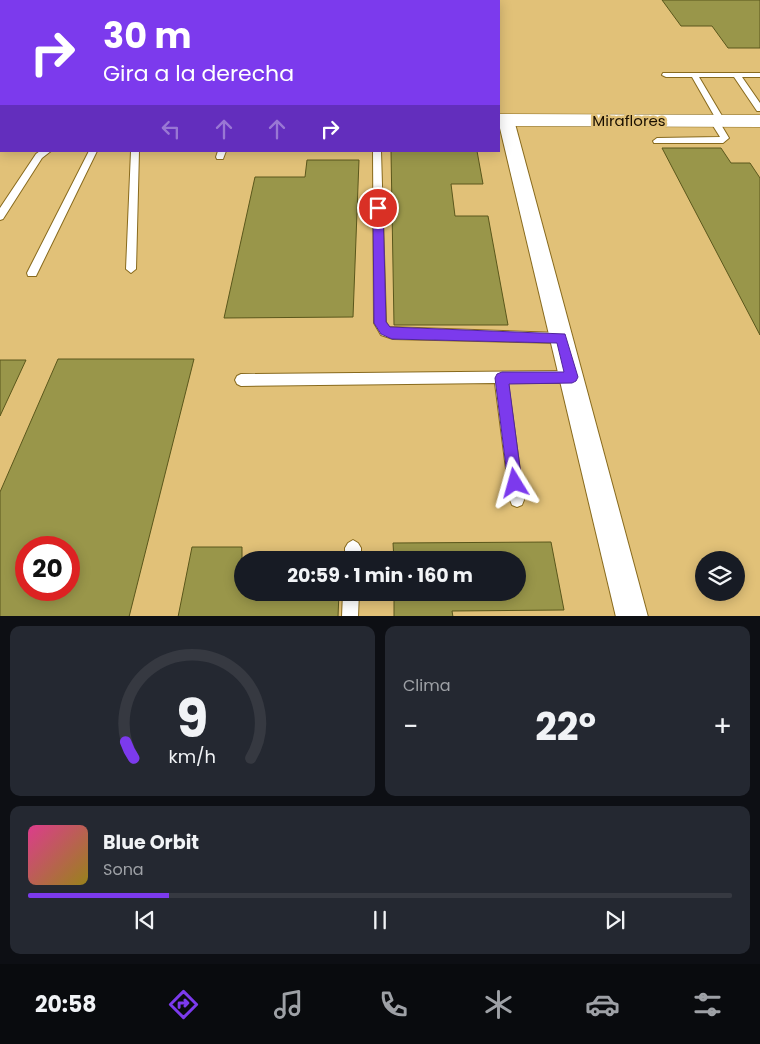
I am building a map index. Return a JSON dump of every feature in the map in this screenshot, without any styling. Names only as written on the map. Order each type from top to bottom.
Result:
[{"type":"street","name":"Miraflores","points":[[503,120],[760,121]]},
{"type":"street","points":[[503,120],[572,377],[632,616]]},
{"type":"lane","points":[[666,76],[760,75]]},
{"type":"lane","points":[[657,141],[724,140],[725,138],[718,121],[695,76]]},
{"type":"lane","points":[[737,76],[760,109]]},
{"type":"lane","points":[[0,216],[39,156],[45,152]]},
{"type":"lane","points":[[32,273],[92,152]]},
{"type":"lane","points":[[131,269],[135,152]]},
{"type":"lane","points":[[377,152],[380,323],[385,330],[392,334],[561,338]]},
{"type":"lane","points":[[240,380],[572,377]]},
{"type":"lane","points":[[502,378],[518,500]]},
{"type":"lane","points":[[350,616],[351,601]]},
{"type":"building","points":[[662,0],[760,0],[760,48],[728,48],[712,26],[681,26]]},
{"type":"building","points":[[662,148],[721,148],[731,163],[750,163],[760,178],[760,335]]},
{"type":"building","points":[[391,152],[477,152],[483,184],[451,184],[455,216],[488,216],[508,325],[394,325]]},
{"type":"building","points":[[307,160],[359,160],[353,317],[224,318],[255,177],[305,177]]},
{"type":"building","points":[[58,359],[194,359],[129,616],[0,616],[0,492]]},
{"type":"building","points":[[0,360],[26,360],[0,416]]},
{"type":"building","points":[[551,542],[564,610],[452,611],[453,616],[394,616],[394,601],[526,601],[526,551],[393,551],[393,543]]},
{"type":"building","points":[[192,547],[242,547],[242,551],[234,551],[234,601],[339,601],[338,616],[178,616]]},
{"type":"route","points":[[378,208],[380,323],[385,330],[392,334],[561,338],[572,377],[502,378],[515,483]]}]
